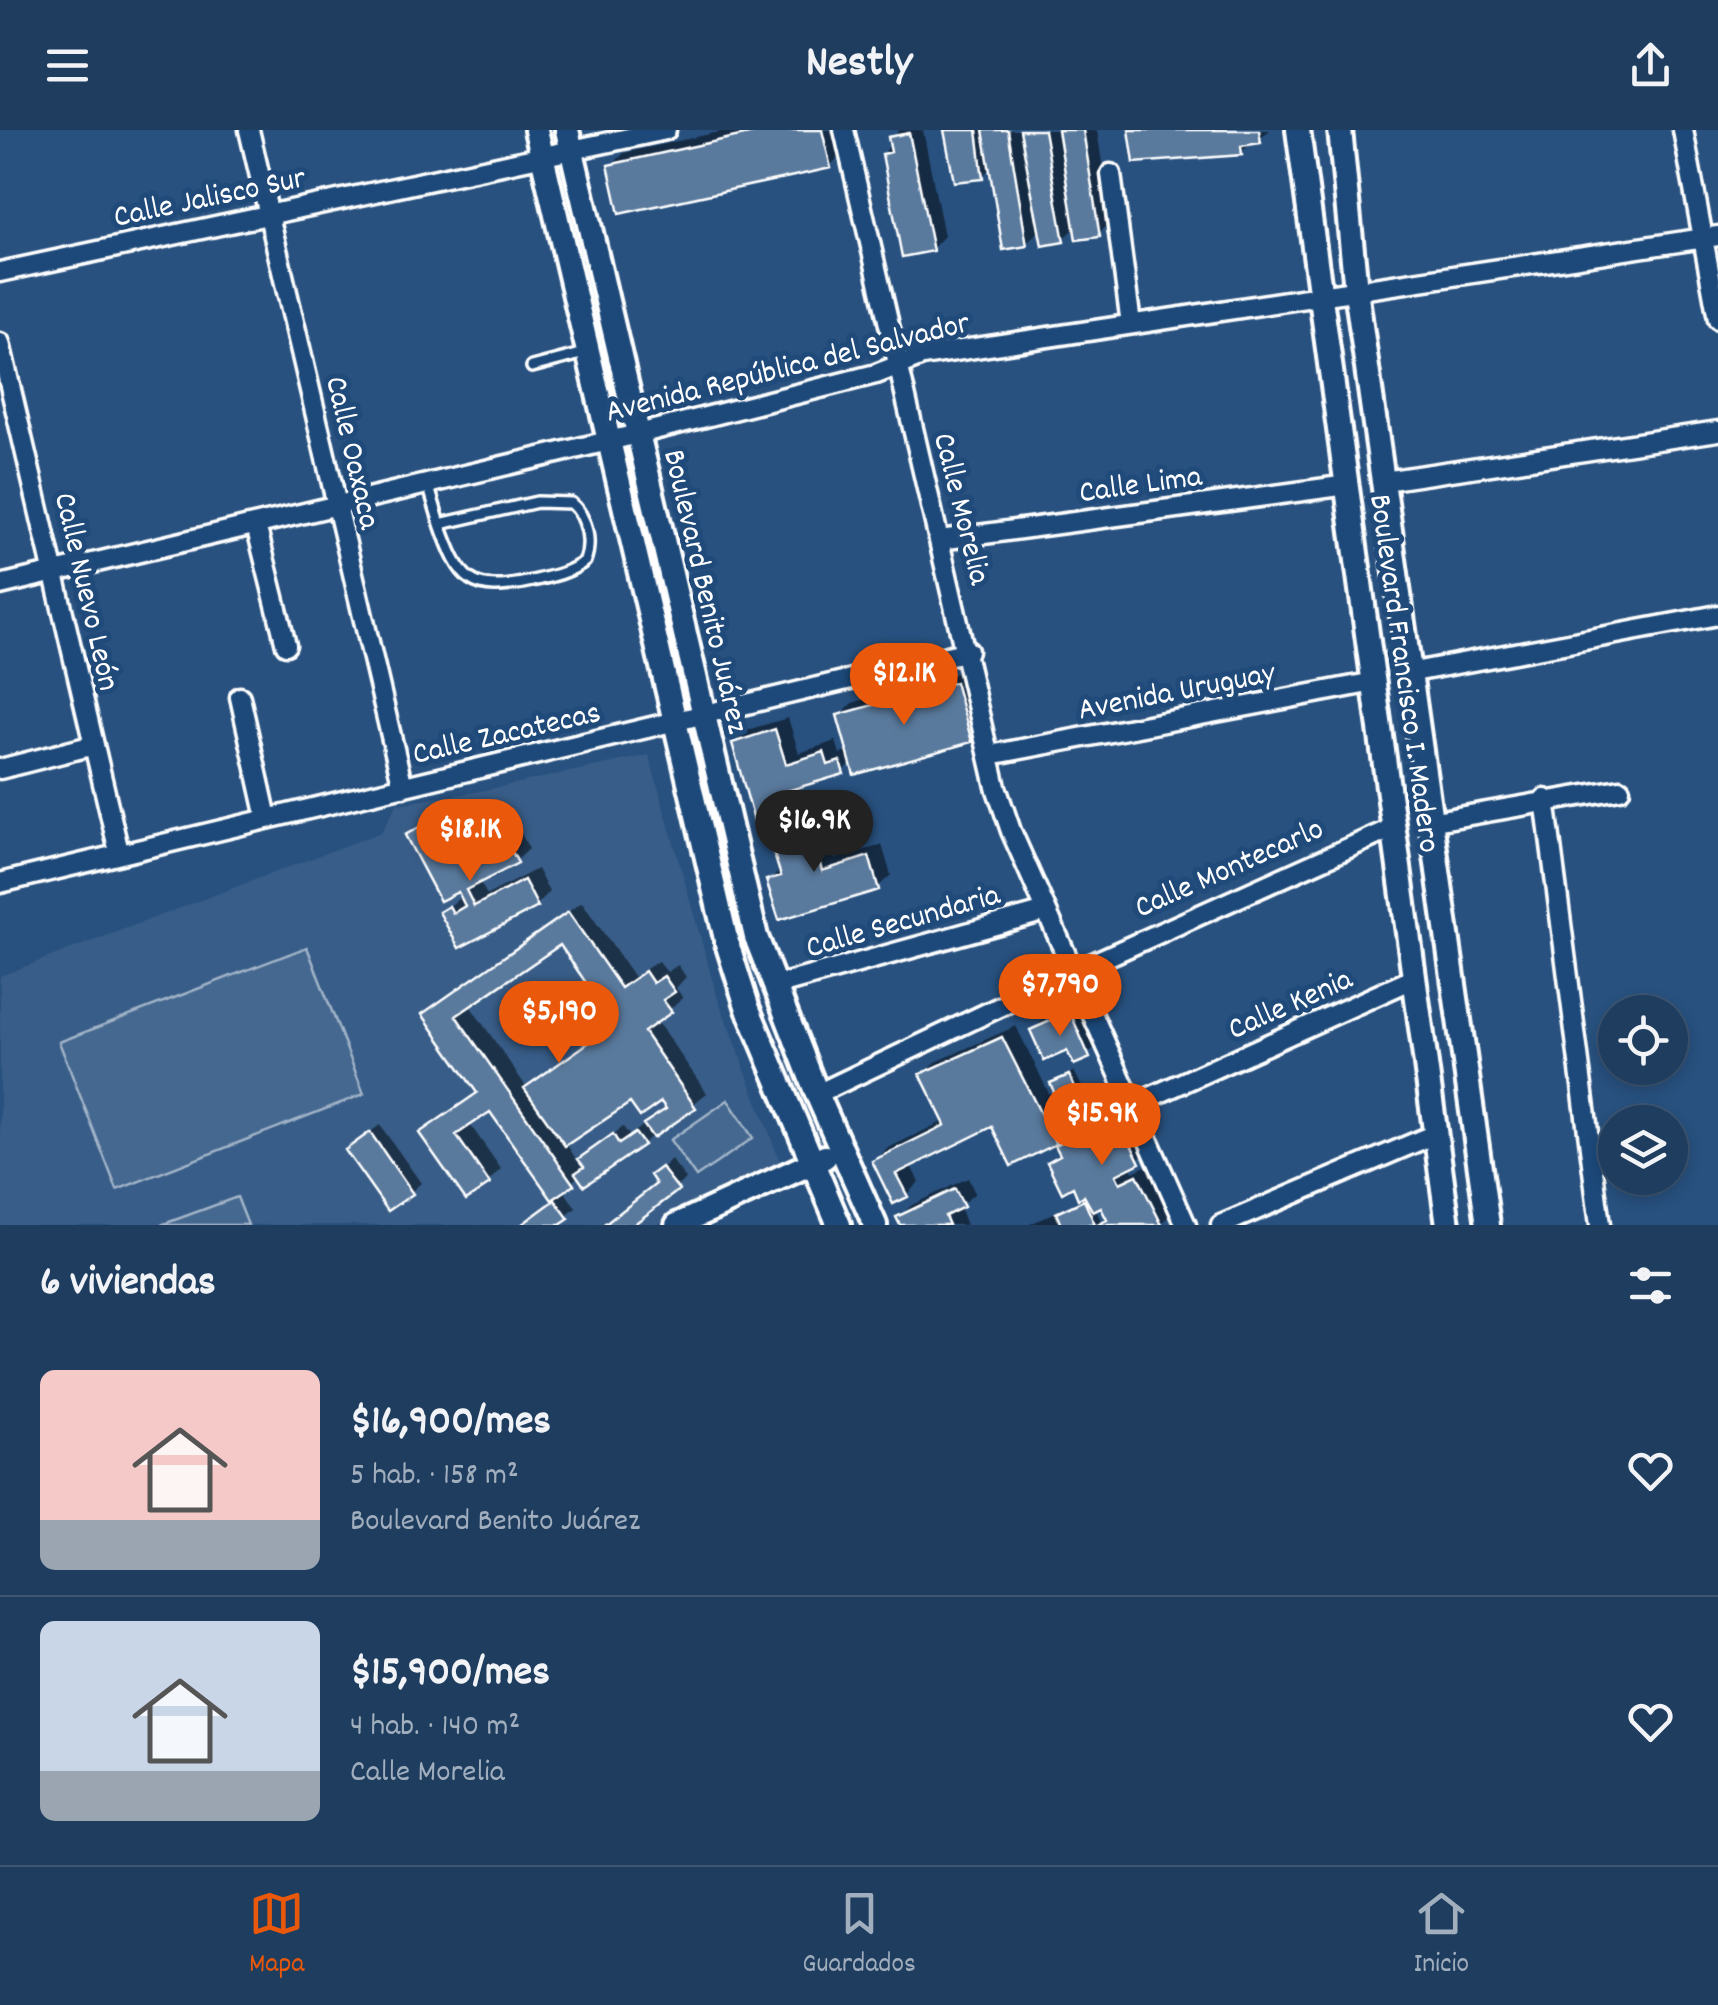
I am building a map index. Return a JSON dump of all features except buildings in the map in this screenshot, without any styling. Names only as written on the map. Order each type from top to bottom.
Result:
[{"type":"main road","name":"Boulevard Benito Juárez","points":[[536,130],[726,944],[838,1225]]},
{"type":"main road","name":"Boulevard Francisco I. Madero","points":[[1298,130],[1448,1225]]},
{"type":"main road","name":"Boulevard Francisco I. Madero","points":[[1340,130],[1356,290],[1488,1225]]},
{"type":"main road","name":"Boulevard Benito Juárez","points":[[570,140],[756,937],[817,1094],[876,1225]]},
{"type":"main road","points":[[677,1225],[842,1150]]},
{"type":"street","name":"Calle Oaxaca","points":[[249,130],[404,787]]},
{"type":"street","name":"Calle Jalisco Sur","points":[[0,272],[542,156],[570,140],[666,130]]},
{"type":"street","name":"Calle Morelia","points":[[844,130],[990,756],[1011,831],[1186,1225]]},
{"type":"street","points":[[1684,130],[1710,237],[1718,319]]},
{"type":"street","points":[[1112,174],[1130,324]]},
{"type":"street","name":"Avenida República del Salvador","points":[[0,585],[638,434],[876,374],[898,363],[951,350],[1710,237]]},
{"type":"street","name":"Calle Nuevo León","points":[[0,342],[119,852]]},
{"type":"street","points":[[1384,481],[1718,431]]},
{"type":"street","name":"Calle Lima","points":[[940,540],[1348,484]]},
{"type":"street","points":[[256,525],[286,646]]},
{"type":"street","points":[[1408,673],[1718,615]]},
{"type":"street","name":"Calle Zacatecas","points":[[0,883],[968,651]]},
{"type":"street","name":"Avenida Uruguay","points":[[990,756],[1374,682]]},
{"type":"street","points":[[240,697],[266,818]]},
{"type":"street","points":[[0,770],[94,745]]},
{"type":"street","points":[[1429,822],[1545,798],[1620,789]]},
{"type":"street","points":[[1545,798],[1600,1225]]},
{"type":"street","name":"Calle Montecarlo","points":[[817,1094],[1073,972],[1395,828]]},
{"type":"street","name":"Calle Secundaria","points":[[776,986],[1046,910]]},
{"type":"street","name":"Calle Kenia","points":[[1133,1106],[1415,978]]},
{"type":"street","points":[[1221,1225],[1435,1134]]},
{"type":"lane","points":[[532,366],[588,353]]},
{"type":"lane","points":[[428,484],[440,524],[459,569],[482,588],[501,588],[566,571],[584,562],[588,552],[584,521],[578,509],[564,500],[440,524]]},
{"type":"shaded area","points":[[649,755],[717,996],[782,1166],[656,1225],[0,1225],[0,976],[381,832],[397,804],[481,791]]},
{"type":"shaded area","points":[[307,947],[364,1094],[117,1190],[59,1042]]},
{"type":"shaded area","points":[[728,1100],[753,1138],[696,1177],[670,1140]]},
{"type":"shaded area","points":[[237,1197],[248,1225],[161,1225]]}]
